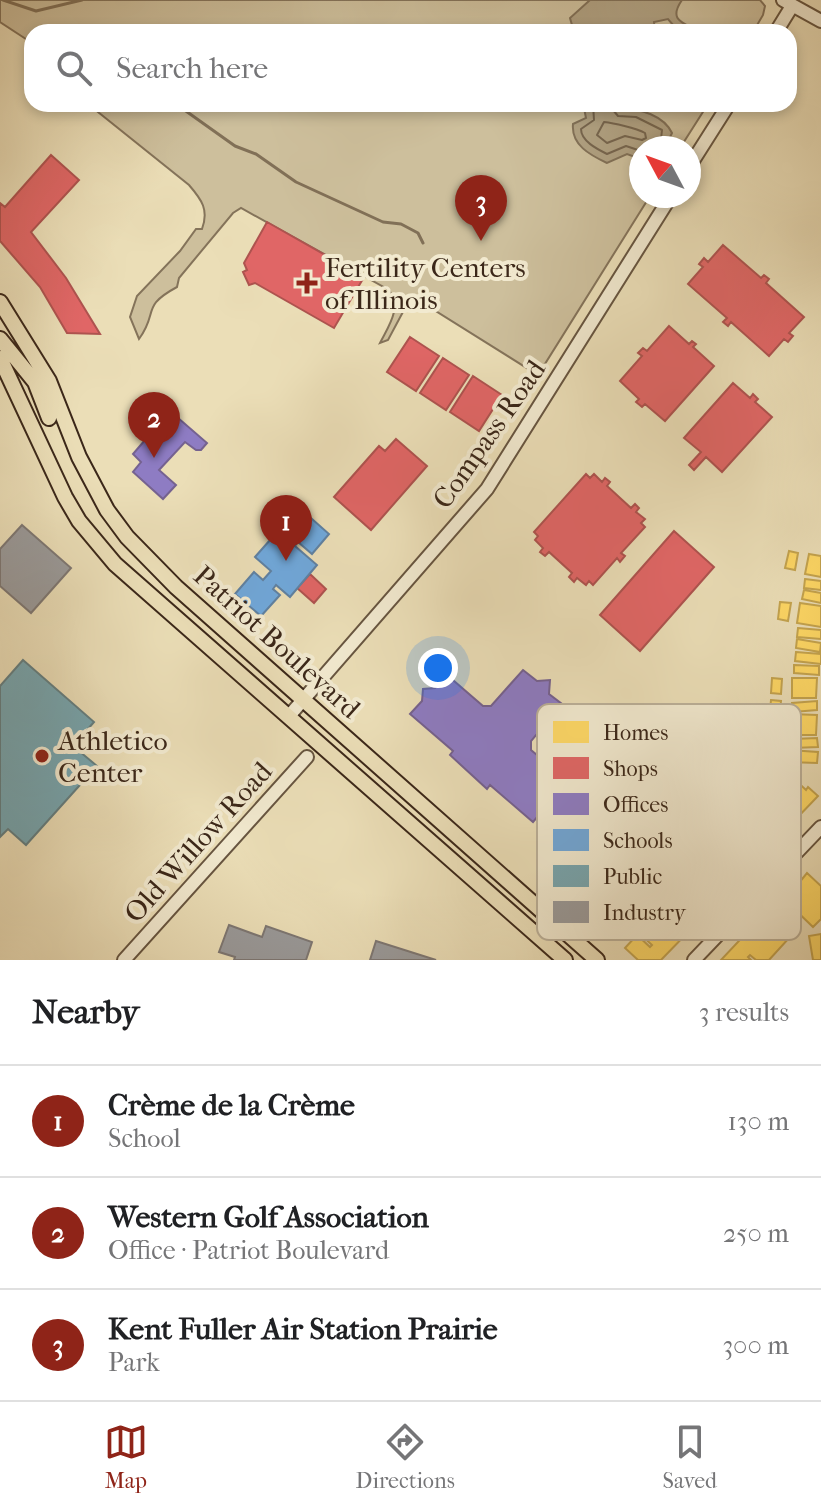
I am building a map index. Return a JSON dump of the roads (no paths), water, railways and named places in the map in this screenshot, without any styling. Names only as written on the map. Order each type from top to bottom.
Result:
[{"type":"main road","name":"Patriot Boulevard","points":[[0,302],[49,381],[56,416],[91,483],[127,537],[176,587],[537,907]]},
{"type":"main road","points":[[0,339],[35,382],[56,416],[38,441]]},
{"type":"main road","name":"Patriot Boulevard","points":[[0,358],[65,497],[79,521],[115,564],[537,935]]},
{"type":"main road","name":"Patriot Boulevard","points":[[542,940],[565,960]]},
{"type":"main road","name":"Patriot Boulevard","points":[[574,940],[597,960]]},
{"type":"street","points":[[779,24],[788,3],[821,21]]},
{"type":"street","points":[[701,148],[724,112]]},
{"type":"street","name":"Compass Road","points":[[289,716],[489,486],[663,208]]},
{"type":"street","name":"Old Willow Road","points":[[124,960],[307,757]]},
{"type":"street","points":[[801,848],[821,827]]},
{"type":"street","points":[[694,960],[713,940]]},
{"type":"water","points":[[590,0],[682,0],[676,13],[677,18],[685,24],[672,24],[668,19],[654,24],[572,24],[570,18]]},
{"type":"water","points":[[585,112],[644,112],[663,122],[672,133],[671,136],[629,136],[629,155],[607,163],[588,153],[578,143],[573,124],[586,118]]},
{"type":"waterway","points":[[3,0],[36,11],[82,0]]},
{"type":"waterway","points":[[187,112],[235,146],[256,154],[296,182],[383,222],[401,224],[418,233],[423,243]]},
{"type":"place","name":"Kent Fuller Air Station Prairie","points":[[481,241]]},
{"type":"place","name":"Fertility Centers of Illinois","points":[[307,283]]},
{"type":"place","name":"Western Golf Association","points":[[154,458]]},
{"type":"place","name":"Crème de la Crème","points":[[286,561]]},
{"type":"place","name":"Athletico Center","points":[[42,756]]}]
